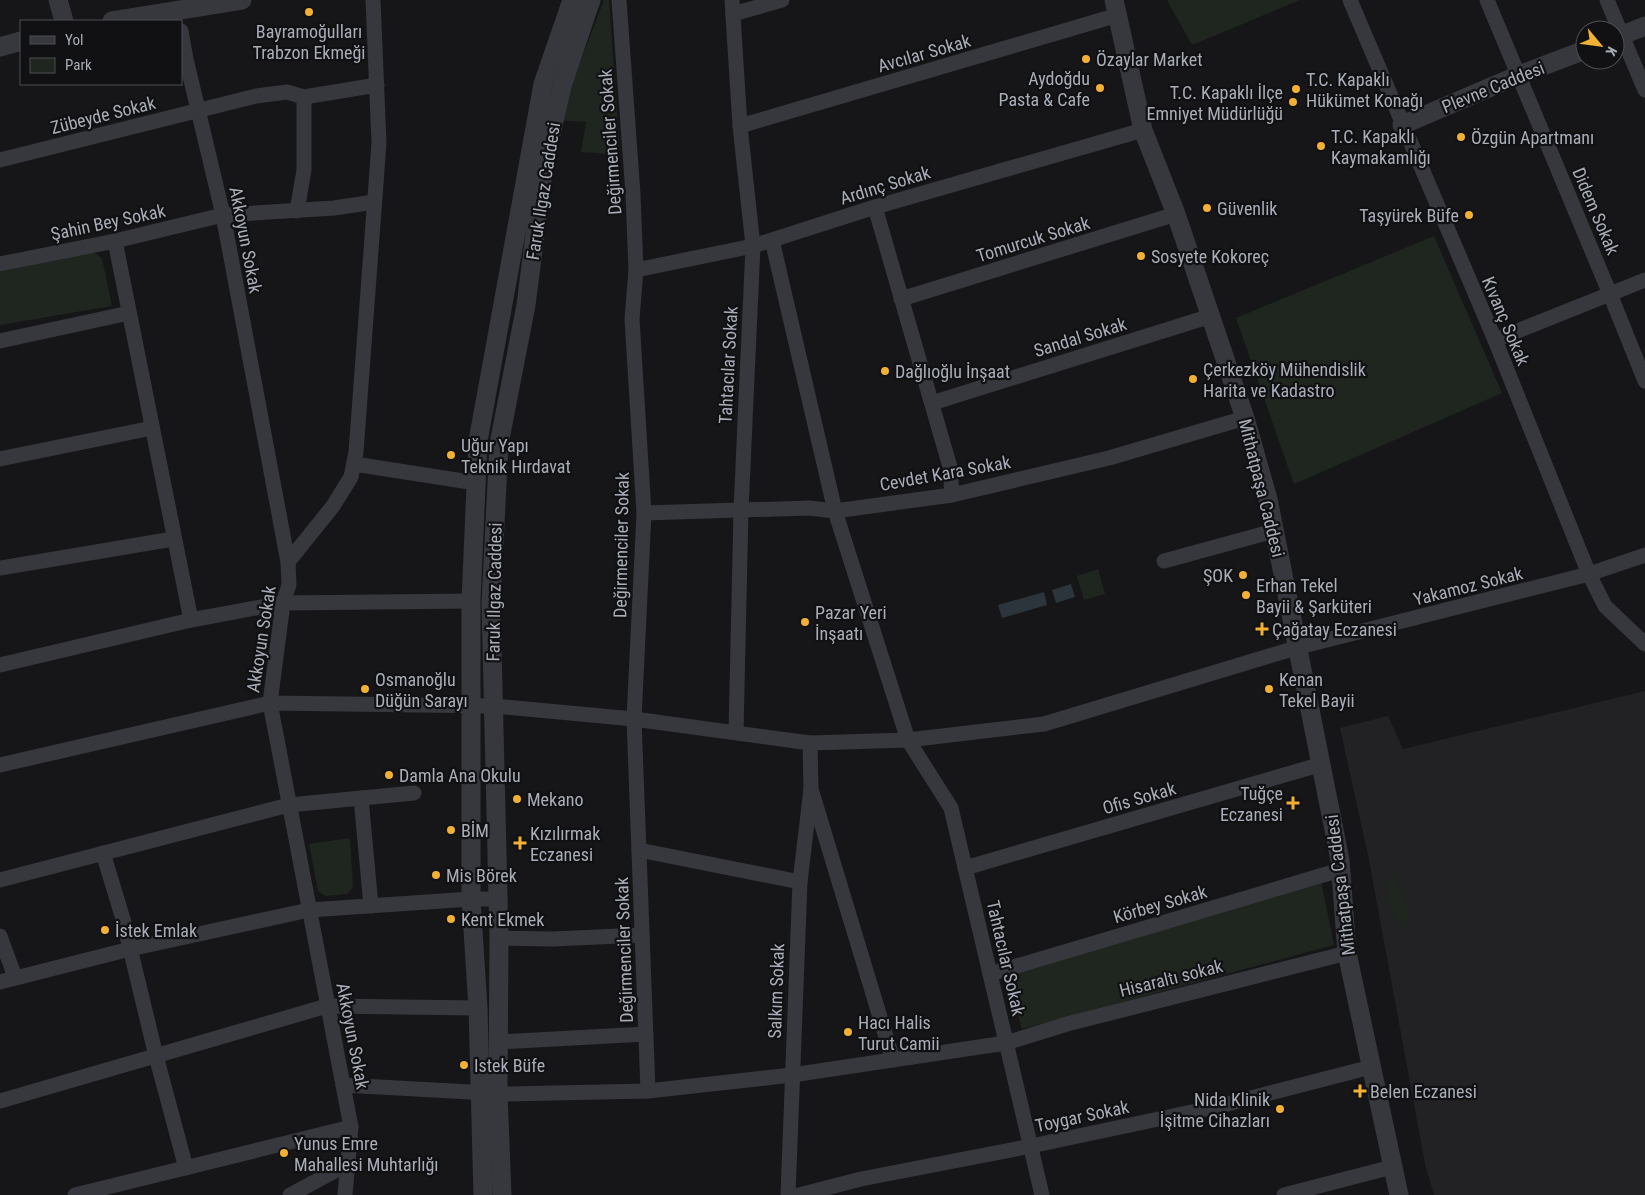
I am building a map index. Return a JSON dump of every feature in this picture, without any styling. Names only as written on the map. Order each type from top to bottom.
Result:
[{"type":"street","points":[[58,0],[64,20]]},
{"type":"street","points":[[125,20],[179,16],[242,0]]},
{"type":"street","points":[[288,562],[333,506],[352,477],[354,464],[378,143],[374,0]]},
{"type":"street","name":"Faruk Ilgaz Caddesi","points":[[502,1195],[478,1008],[471,899],[471,601],[478,442],[543,84],[572,0]]},
{"type":"street","name":"Faruk Ilgaz Caddesi","points":[[483,1195],[489,1094],[498,1042],[499,938],[491,603],[499,444],[526,305],[544,164],[562,86],[591,0]]},
{"type":"street","name":"Değirmenciler Sokak","points":[[619,0],[633,194],[636,270],[632,319],[644,513],[634,719],[648,1090]]},
{"type":"street","points":[[732,7],[782,0]]},
{"type":"street","name":"Kıvanç Sokak","points":[[1350,0],[1495,340],[1589,574],[1605,606],[1645,644]]},
{"type":"street","name":"Didem Sokak","points":[[1487,0],[1645,381]]},
{"type":"street","points":[[1608,0],[1614,20]]},
{"type":"street","name":"Tahtacılar Sokak","points":[[732,7],[740,126],[753,246],[741,510],[736,732]]},
{"type":"street","name":"Avcılar Sokak","points":[[740,126],[1116,8]]},
{"type":"street","name":"Mithatpaşa Caddesi","points":[[1116,8],[1144,130],[1176,214],[1211,316],[1245,418],[1268,499],[1340,860],[1347,953],[1399,1195]]},
{"type":"street","points":[[1625,34],[1645,26]]},
{"type":"street","name":"Akkoyun Sokak","points":[[182,36],[223,215],[288,562],[289,585],[283,603],[270,703],[351,1127],[345,1195]]},
{"type":"street","points":[[0,47],[20,41]]},
{"type":"street","points":[[1625,49],[1645,90]]},
{"type":"street","name":"Plevne Caddesi","points":[[1402,125],[1519,75],[1575,54]]},
{"type":"street","name":"Zübeyde Sokak","points":[[0,160],[256,96],[287,92],[304,97],[377,85]]},
{"type":"street","points":[[297,211],[304,170],[304,97]]},
{"type":"street","name":"Ardınç Sokak","points":[[636,270],[753,246],[874,207],[1144,130]]},
{"type":"street","name":"Şahin Bey Sokak","points":[[0,264],[115,241],[223,215],[334,208],[374,202]]},
{"type":"street","points":[[874,207],[950,467],[952,495]]},
{"type":"street","name":"Tomurcuk Sokak","points":[[901,299],[1176,214]]},
{"type":"street","name":"Tahtacılar Sokak","points":[[772,240],[835,511],[908,740],[951,808],[1042,1195]]},
{"type":"street","points":[[115,241],[190,620]]},
{"type":"street","points":[[1495,340],[1645,280]]},
{"type":"street","points":[[0,341],[129,313]]},
{"type":"street","name":"Sandal Sokak","points":[[932,403],[1211,316]]},
{"type":"street","name":"Cevdet Kara Sokak","points":[[644,513],[809,508],[835,511],[952,495],[1109,458],[1245,418]]},
{"type":"street","points":[[0,459],[152,428]]},
{"type":"street","points":[[354,464],[476,483]]},
{"type":"street","points":[[1164,561],[1274,531]]},
{"type":"street","points":[[0,568],[173,539]]},
{"type":"street","name":"Yakamoz Sokak","points":[[0,765],[270,703],[494,706],[634,719],[810,742],[908,740],[1044,724],[1299,647],[1589,574],[1645,555]]},
{"type":"street","points":[[0,665],[190,620],[283,603],[471,601]]},
{"type":"street","points":[[810,742],[811,789],[893,1060]]},
{"type":"street","name":"Ofis Sokak","points":[[965,868],[1322,764]]},
{"type":"street","name":"Salkım Sokak","points":[[788,1195],[800,882],[811,789]]},
{"type":"street","points":[[0,880],[289,805],[414,793]]},
{"type":"street","points":[[361,798],[371,906]]},
{"type":"street","points":[[639,850],[800,882]]},
{"type":"street","points":[[103,853],[130,949],[186,1168]]},
{"type":"street","name":"Körbey Sokak","points":[[990,974],[1340,870]]},
{"type":"street","points":[[0,982],[130,949],[309,910],[471,899],[498,899]]},
{"type":"street","points":[[499,938],[552,939],[642,935]]},
{"type":"street","points":[[0,936],[15,978]]},
{"type":"street","name":"Hisaraltı sokak","points":[[343,1085],[489,1094],[648,1090],[792,1074],[1006,1043],[1067,1024],[1347,953]]},
{"type":"street","points":[[0,1101],[328,1006],[478,1008]]},
{"type":"street","points":[[498,1042],[646,1034]]},
{"type":"street","name":"Toygar Sokak","points":[[799,1195],[861,1179],[1031,1146],[1220,1106],[1370,1067]]},
{"type":"street","points":[[75,1195],[104,1192],[186,1168],[351,1127]]},
{"type":"street","points":[[290,1195],[348,1164]]},
{"type":"street","points":[[1285,1195],[1392,1167]]},
{"type":"shaded area","points":[[1071,584],[1075,597],[1056,603],[1052,590]]},
{"type":"shaded area","points":[[1044,592],[1047,605],[1002,618],[998,605]]},
{"type":"shaded area","points":[[1645,691],[1645,1195],[1434,1195],[1425,1164],[1369,860],[1340,728],[1388,716],[1403,749]]},
{"type":"green space","points":[[604,0],[609,0],[620,155],[581,152],[586,122],[558,120]]},
{"type":"green space","points":[[1167,0],[1300,0],[1192,45]]},
{"type":"green space","points":[[1434,236],[1502,393],[1294,484],[1236,318]]},
{"type":"green space","points":[[93,252],[102,258],[112,306],[0,325],[0,272]]},
{"type":"green space","points":[[1098,569],[1105,594],[1084,600],[1077,576]]},
{"type":"green space","points":[[350,838],[353,887],[347,894],[326,896],[318,891],[309,844]]},
{"type":"green space","points":[[1394,872],[1409,911],[1409,931],[1402,926],[1392,913],[1388,888]]},
{"type":"green space","points":[[1321,881],[1334,945],[1022,1029],[1007,975]]},
{"type":"place","name":"Bayramoğulları Trabzon Ekmeği","points":[[309,12]]},
{"type":"place","name":"Özaylar Market","points":[[1086,59]]},
{"type":"place","name":"Aydoğdu Pasta & Cafe","points":[[1100,88]]},
{"type":"place","name":"T.C. Kapaklı Hükümet Konağı","points":[[1296,89]]},
{"type":"place","name":"T.C. Kapaklı İlçe Emniyet Müdürlüğü","points":[[1293,102]]},
{"type":"place","name":"Özgün Apartmanı","points":[[1461,137]]},
{"type":"place","name":"T.C. Kapaklı Kaymakamlığı","points":[[1321,146]]},
{"type":"place","name":"Güvenlik","points":[[1207,208]]},
{"type":"place","name":"Taşyürek Büfe","points":[[1469,215]]},
{"type":"place","name":"Sosyete Kokoreç","points":[[1141,256]]},
{"type":"place","name":"Dağlıoğlu İnşaat","points":[[885,371]]},
{"type":"place","name":"Çerkezköy Mühendislik Harita ve Kadastro","points":[[1193,379]]},
{"type":"place","name":"Uğur Yapı Teknik Hırdavat","points":[[451,455]]},
{"type":"place","name":"ŞOK","points":[[1243,575]]},
{"type":"place","name":"Erhan Tekel Bayii & Şarküteri","points":[[1246,595]]},
{"type":"place","name":"Pazar Yeri İnşaatı","points":[[805,622]]},
{"type":"place","name":"Çağatay Eczanesi","points":[[1262,629]]},
{"type":"place","name":"Osmanoğlu Düğün Sarayı","points":[[365,689]]},
{"type":"place","name":"Kenan Tekel Bayii","points":[[1269,689]]},
{"type":"place","name":"Damla Ana Okulu","points":[[389,775]]},
{"type":"place","name":"Mekano","points":[[517,799]]},
{"type":"place","name":"Tuğçe Eczanesi","points":[[1293,803]]},
{"type":"place","name":"BİM","points":[[451,830]]},
{"type":"place","name":"Kızılırmak Eczanesi","points":[[520,843]]},
{"type":"place","name":"Mis Börek","points":[[436,875]]},
{"type":"place","name":"Kent Ekmek","points":[[451,919]]},
{"type":"place","name":"İstek Emlak","points":[[105,930]]},
{"type":"place","name":"Hacı Halis Turut Camii","points":[[848,1032]]},
{"type":"place","name":"Istek Büfe","points":[[464,1065]]},
{"type":"place","name":"Belen Eczanesi","points":[[1360,1091]]},
{"type":"place","name":"Nida Klinik İşitme Cihazları","points":[[1280,1109]]},
{"type":"place","name":"Yunus Emre Mahallesi Muhtarlığı","points":[[284,1153]]}]
